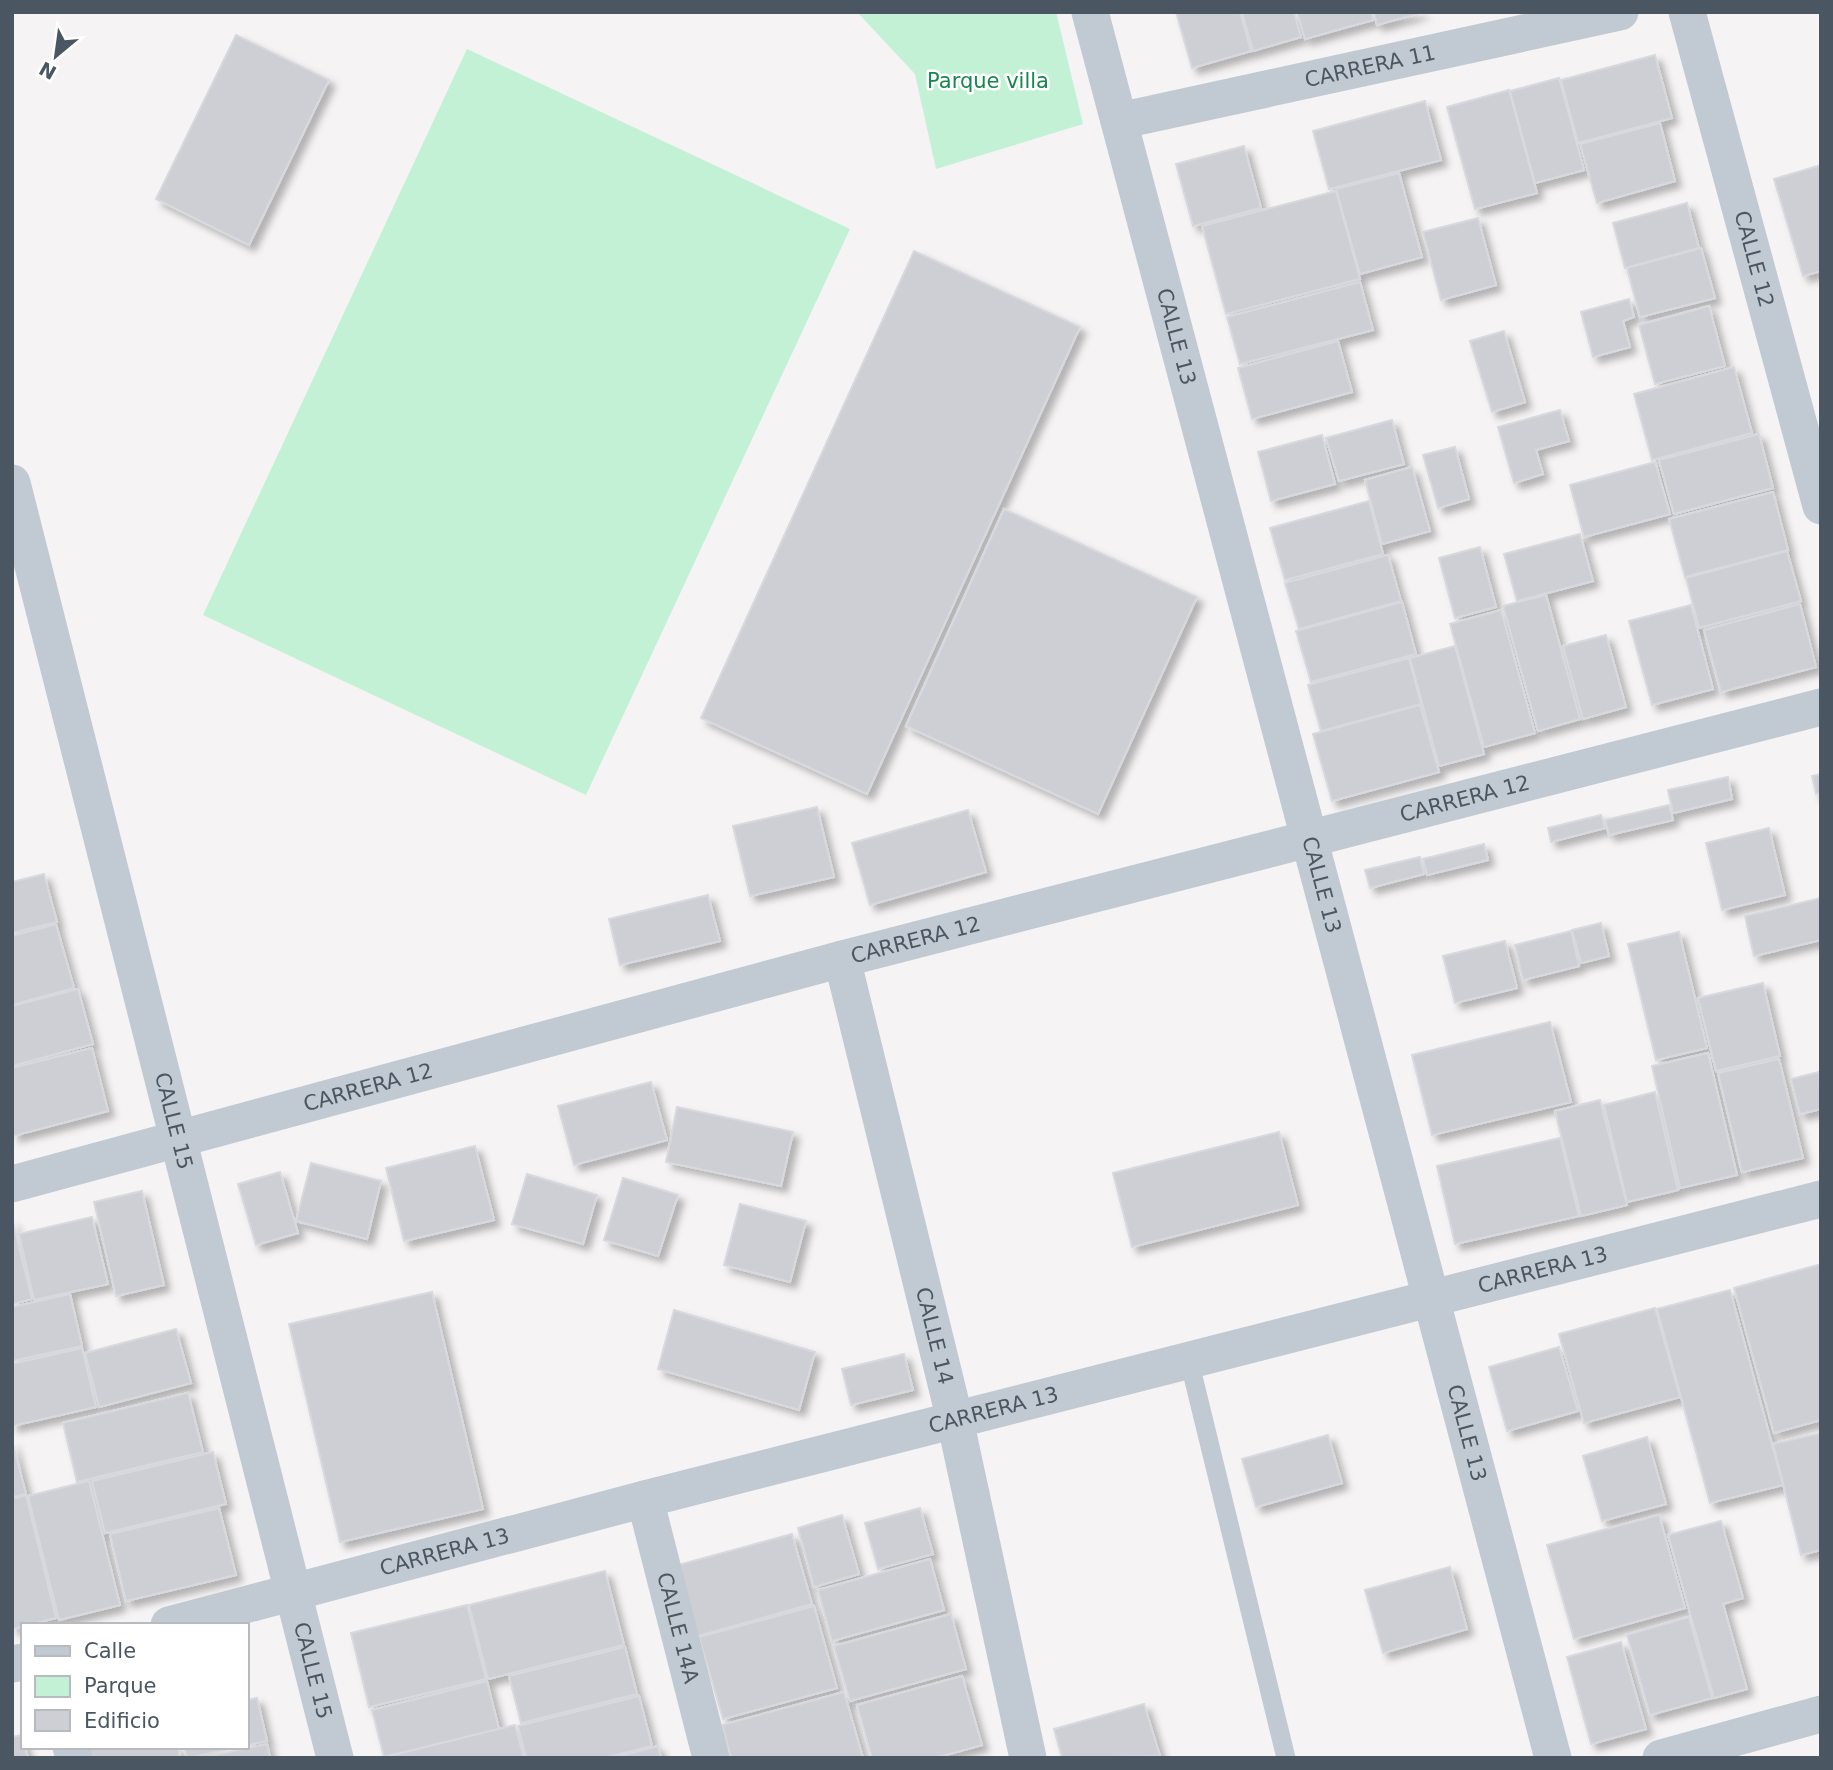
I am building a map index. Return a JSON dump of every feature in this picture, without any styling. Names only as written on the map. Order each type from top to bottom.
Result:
[{"type":"street","name":"CALLE 13","points":[[1090,12],[1553,1758]]},
{"type":"street","name":"CARRERA 11","points":[[1119,121],[1620,12]]},
{"type":"street","name":"CALLE 12","points":[[1687,12],[1821,506]]},
{"type":"street","name":"CALLE 15","points":[[12,483],[335,1758]]},
{"type":"street","name":"CARRERA 12","points":[[12,1184],[842,960],[1821,707]]},
{"type":"street","name":"CALLE 14","points":[[842,960],[955,1420],[1028,1758]]},
{"type":"street","name":"CARRERA 13","points":[[177,1623],[645,1499],[1821,1199]]},
{"type":"street","name":"CALLE 14A","points":[[645,1499],[711,1758]]},
{"type":"street","points":[[1661,1758],[1821,1714]]},
{"type":"lane","points":[[1189,1360],[1286,1758]]},
{"type":"green space","name":"Parque villa","points":[[857,12],[1056,12],[1083,124],[936,169],[915,74]]},
{"type":"green space","points":[[467,49],[850,229],[586,795],[203,615]]},
{"type":"building","points":[[1176,12],[1240,12],[1251,51],[1192,68]]},
{"type":"building","points":[[1242,12],[1294,12],[1301,37],[1253,51]]},
{"type":"building","points":[[1297,12],[1371,12],[1373,20],[1305,39]]},
{"type":"building","points":[[1374,12],[1423,12],[1377,25]]},
{"type":"building","points":[[236,35],[329,80],[249,245],[156,199]]},
{"type":"building","points":[[1655,55],[1672,118],[1578,143],[1561,80]]},
{"type":"building","points":[[1559,78],[1584,170],[1535,183],[1510,91]]},
{"type":"building","points":[[1509,90],[1537,193],[1475,209],[1447,107]]},
{"type":"building","points":[[1425,101],[1441,160],[1329,189],[1313,131]]},
{"type":"building","points":[[1660,123],[1675,181],[1597,203],[1580,144]]},
{"type":"building","points":[[1244,146],[1261,208],[1193,226],[1176,164]]},
{"type":"building","points":[[1821,165],[1821,271],[1803,276],[1774,179]]},
{"type":"building","points":[[1399,173],[1422,257],[1360,274],[1336,189]]},
{"type":"building","points":[[1336,191],[1360,279],[1226,314],[1202,226]]},
{"type":"building","points":[[1687,203],[1699,248],[1625,268],[1613,223]]},
{"type":"building","points":[[1478,218],[1496,285],[1441,300],[1423,232]]},
{"type":"building","points":[[1701,248],[1715,298],[1640,317],[1627,268]]},
{"type":"building","points":[[914,251],[1080,327],[867,794],[701,718]]},
{"type":"building","points":[[1360,282],[1373,330],[1240,364],[1227,317]]},
{"type":"building","points":[[1629,299],[1634,317],[1623,321],[1630,347],[1593,357],[1581,312]]},
{"type":"building","points":[[1709,306],[1725,366],[1655,384],[1639,325]]},
{"type":"building","points":[[1504,331],[1525,402],[1492,412],[1470,341]]},
{"type":"building","points":[[1338,341],[1352,392],[1252,419],[1238,368]]},
{"type":"building","points":[[1734,367],[1752,433],[1652,460],[1634,394]]},
{"type":"building","points":[[1560,410],[1569,441],[1536,450],[1543,474],[1514,483],[1498,427]]},
{"type":"building","points":[[1392,420],[1404,464],[1339,481],[1326,438]]},
{"type":"building","points":[[1759,434],[1773,488],[1674,514],[1659,460]]},
{"type":"building","points":[[1322,435],[1335,484],[1271,501],[1258,452]]},
{"type":"building","points":[[1455,447],[1469,499],[1438,508],[1423,455]]},
{"type":"building","points":[[1655,462],[1670,514],[1584,537],[1570,485]]},
{"type":"building","points":[[1412,467],[1430,531],[1382,544],[1365,480]]},
{"type":"building","points":[[1773,492],[1788,550],[1685,577],[1669,519]]},
{"type":"building","points":[[1369,501],[1383,554],[1285,580],[1270,528]]},
{"type":"building","points":[[1004,509],[1197,597],[1098,814],[906,726]]},
{"type":"building","points":[[1580,534],[1593,581],[1517,601],[1504,554]]},
{"type":"building","points":[[1480,547],[1496,607],[1455,618],[1439,558]]},
{"type":"building","points":[[1787,551],[1801,601],[1699,628],[1686,578]]},
{"type":"building","points":[[1388,555],[1401,601],[1299,629],[1285,583]]},
{"type":"building","points":[[1546,595],[1580,719],[1538,731],[1503,606]]},
{"type":"building","points":[[1402,602],[1416,654],[1311,682],[1296,631]]},
{"type":"building","points":[[1800,604],[1816,667],[1721,692],[1704,630]]},
{"type":"building","points":[[1691,605],[1713,689],[1652,705],[1629,621]]},
{"type":"building","points":[[1501,610],[1535,733],[1484,747],[1450,624]]},
{"type":"building","points":[[1606,635],[1626,707],[1583,719],[1563,646]]},
{"type":"building","points":[[1455,646],[1484,754],[1439,766],[1410,658]]},
{"type":"building","points":[[1409,658],[1421,704],[1321,731],[1308,685]]},
{"type":"building","points":[[1420,705],[1439,772],[1332,801],[1313,734]]},
{"type":"building","points":[[1821,774],[1821,792],[1816,794],[1812,776]]},
{"type":"building","points":[[1728,777],[1732,799],[1673,813],[1668,790]]},
{"type":"building","points":[[1669,805],[1673,820],[1609,835],[1605,820]]},
{"type":"building","points":[[817,807],[834,877],[750,896],[733,826]]},
{"type":"building","points":[[968,810],[986,872],[870,905],[852,843]]},
{"type":"building","points":[[1601,815],[1605,828],[1551,842],[1548,828]]},
{"type":"building","points":[[1769,828],[1785,895],[1722,910],[1706,843]]},
{"type":"building","points":[[1484,844],[1488,860],[1427,875],[1423,859]]},
{"type":"building","points":[[1420,857],[1424,874],[1370,888],[1365,870]]},
{"type":"building","points":[[44,874],[57,922],[12,933],[12,882]]},
{"type":"building","points":[[708,895],[720,941],[620,965],[609,919]]},
{"type":"building","points":[[1821,898],[1821,940],[1754,956],[1745,916]]},
{"type":"building","points":[[1601,923],[1609,956],[1581,963],[1572,930]]},
{"type":"building","points":[[56,924],[74,988],[12,1005],[12,936]]},
{"type":"building","points":[[1571,931],[1579,966],[1523,980],[1515,945]]},
{"type":"building","points":[[1679,932],[1707,1048],[1656,1060],[1628,944]]},
{"type":"building","points":[[1505,941],[1517,988],[1455,1003],[1443,956]]},
{"type":"building","points":[[1763,983],[1780,1056],[1716,1071],[1698,998]]},
{"type":"building","points":[[78,989],[93,1044],[12,1066],[12,1006]]},
{"type":"building","points":[[1550,1022],[1571,1102],[1432,1135],[1412,1055]]},
{"type":"building","points":[[92,1048],[108,1111],[13,1136],[12,1068]]},
{"type":"building","points":[[1708,1053],[1737,1175],[1680,1188],[1652,1066]]},
{"type":"building","points":[[1779,1059],[1803,1158],[1742,1172],[1718,1073]]},
{"type":"building","points":[[1819,1072],[1821,1109],[1800,1114],[1791,1079]]},
{"type":"building","points":[[651,1082],[667,1140],[574,1165],[558,1106]]},
{"type":"building","points":[[1655,1092],[1678,1190],[1627,1202],[1604,1105]]},
{"type":"building","points":[[1600,1100],[1627,1205],[1581,1216],[1555,1111]]},
{"type":"building","points":[[677,1107],[793,1132],[781,1186],[666,1162]]},
{"type":"building","points":[[1279,1132],[1298,1205],[1132,1247],[1113,1173]]},
{"type":"building","points":[[1560,1138],[1579,1216],[1455,1244],[1437,1166]]},
{"type":"building","points":[[475,1146],[494,1220],[404,1241],[386,1168]]},
{"type":"building","points":[[311,1163],[381,1181],[367,1239],[296,1221]]},
{"type":"building","points":[[280,1172],[298,1233],[256,1245],[238,1184]]},
{"type":"building","points":[[527,1174],[597,1195],[583,1244],[512,1224]]},
{"type":"building","points":[[623,1178],[678,1195],[658,1256],[604,1240]]},
{"type":"building","points":[[142,1191],[164,1285],[116,1296],[94,1202]]},
{"type":"building","points":[[740,1204],[806,1221],[790,1282],[724,1265]]},
{"type":"building","points":[[92,1217],[108,1284],[34,1300],[19,1234]]},
{"type":"building","points":[[12,1219],[32,1299],[12,1304]]},
{"type":"building","points":[[1821,1264],[1821,1420],[1774,1433],[1734,1288]]},
{"type":"building","points":[[1730,1290],[1783,1485],[1710,1503],[1657,1309]]},
{"type":"building","points":[[432,1292],[483,1509],[340,1542],[289,1324]]},
{"type":"building","points":[[70,1294],[82,1346],[12,1361],[12,1307]]},
{"type":"building","points":[[1655,1308],[1680,1397],[1584,1423],[1559,1334]]},
{"type":"building","points":[[674,1310],[815,1352],[799,1410],[658,1369]]},
{"type":"building","points":[[176,1329],[191,1383],[99,1407],[85,1353]]},
{"type":"building","points":[[1559,1347],[1578,1411],[1507,1431],[1489,1367]]},
{"type":"building","points":[[82,1348],[96,1407],[12,1426],[12,1364]]},
{"type":"building","points":[[904,1354],[913,1390],[851,1405],[842,1369]]},
{"type":"building","points":[[188,1393],[203,1452],[77,1482],[63,1423]]},
{"type":"building","points":[[1821,1433],[1821,1550],[1801,1555],[1773,1444]]},
{"type":"building","points":[[1328,1435],[1342,1483],[1256,1507],[1242,1459]]},
{"type":"building","points":[[1647,1437],[1666,1504],[1602,1521],[1583,1456]]},
{"type":"building","points":[[12,1441],[26,1494],[12,1497]]},
{"type":"building","points":[[213,1452],[226,1504],[105,1533],[92,1481]]},
{"type":"building","points":[[89,1481],[120,1605],[59,1620],[28,1496]]},
{"type":"building","points":[[26,1495],[56,1618],[36,1623],[21,1623],[21,1627],[12,1629],[12,1499]]},
{"type":"building","points":[[219,1508],[236,1575],[126,1601],[110,1534]]},
{"type":"building","points":[[920,1508],[933,1554],[878,1569],[865,1523]]},
{"type":"building","points":[[842,1515],[859,1574],[814,1587],[798,1528]]},
{"type":"building","points":[[1659,1515],[1685,1608],[1574,1639],[1547,1545]]},
{"type":"building","points":[[1721,1521],[1743,1598],[1723,1604],[1747,1689],[1714,1698],[1668,1535]]},
{"type":"building","points":[[792,1534],[812,1604],[691,1638],[671,1567]]},
{"type":"building","points":[[930,1559],[944,1610],[832,1641],[818,1590]]},
{"type":"building","points":[[1450,1567],[1467,1629],[1383,1653],[1365,1590]]},
{"type":"building","points":[[605,1571],[624,1645],[488,1679],[469,1605]]},
{"type":"building","points":[[467,1605],[486,1679],[369,1707],[351,1633]]},
{"type":"building","points":[[814,1606],[837,1688],[723,1719],[699,1637]]},
{"type":"building","points":[[951,1614],[966,1669],[850,1701],[834,1646]]},
{"type":"building","points":[[1689,1617],[1712,1698],[1650,1715],[1627,1635]]},
{"type":"building","points":[[1621,1642],[1646,1729],[1591,1744],[1567,1657]]},
{"type":"building","points":[[625,1647],[637,1694],[521,1723],[509,1676]]},
{"type":"building","points":[[962,1676],[982,1745],[935,1758],[872,1758],[857,1705]]},
{"type":"building","points":[[487,1681],[499,1729],[384,1757],[372,1710]]},
{"type":"building","points":[[844,1692],[863,1758],[731,1758],[722,1725]]},
{"type":"building","points":[[639,1696],[652,1746],[604,1758],[526,1758],[518,1726]]},
{"type":"building","points":[[257,1698],[267,1741],[248,1745],[248,1700]]},
{"type":"building","points":[[1144,1704],[1160,1756],[1062,1758],[1054,1729]]},
{"type":"building","points":[[515,1725],[524,1758],[385,1757]]},
{"type":"building","points":[[21,1735],[21,1749],[26,1749],[28,1758],[12,1758],[12,1737]]},
{"type":"building","points":[[267,1744],[270,1758],[202,1758],[248,1749]]},
{"type":"building","points":[[658,1746],[661,1758],[613,1758]]},
{"type":"building","points":[[82,1749],[178,1749],[180,1758],[84,1758]]},
{"type":"building","points":[[185,1749],[228,1749],[190,1758],[187,1758]]}]
